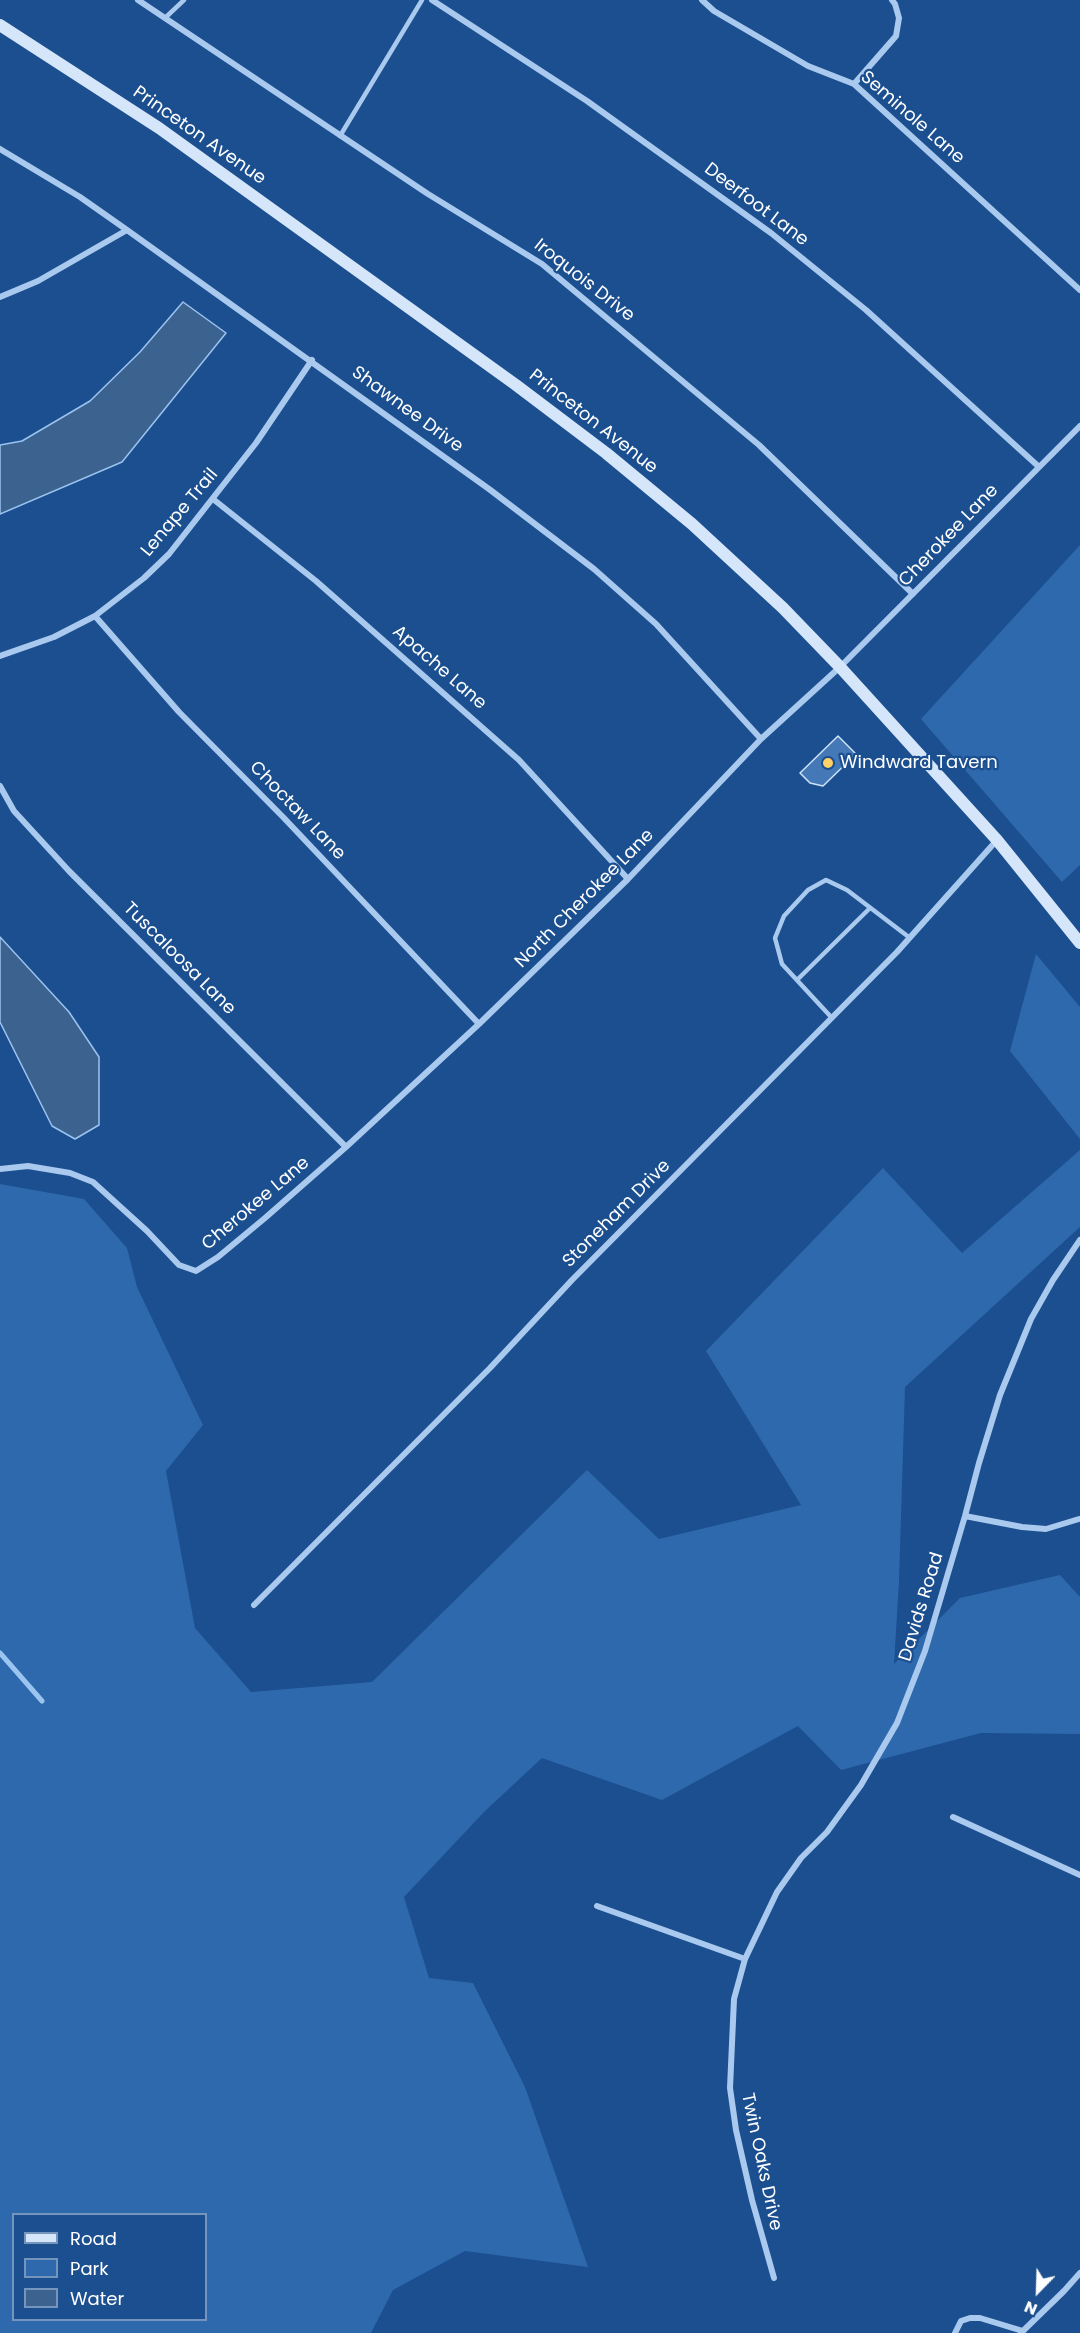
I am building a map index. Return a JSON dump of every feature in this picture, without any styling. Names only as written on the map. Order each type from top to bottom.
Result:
[{"type":"main road","name":"Princeton Avenue","points":[[0,25],[159,128],[606,453],[692,524],[783,608],[840,667],[997,840],[1080,943]]},
{"type":"street","name":"Iroquois Drive","points":[[138,0],[428,194],[542,264],[759,445],[913,594]]},
{"type":"street","name":"Deerfoot Lane","points":[[432,0],[587,101],[771,233],[866,310],[1038,466]]},
{"type":"street","name":"Seminole Lane","points":[[702,0],[714,10],[808,66],[854,84],[1080,290]]},
{"type":"street","points":[[854,84],[896,36],[899,18],[896,4],[892,0]]},
{"type":"street","name":"Shawnee Drive","points":[[0,149],[80,197],[312,360],[594,569],[656,624],[761,739]]},
{"type":"street","points":[[0,297],[38,280],[127,230]]},
{"type":"street","name":"Lenape Trail","points":[[0,656],[54,637],[95,616],[144,578],[169,554],[213,499],[256,443],[312,360]]},
{"type":"street","name":"Cherokee Lane","points":[[840,667],[1080,426]]},
{"type":"street","name":"Apache Lane","points":[[213,499],[316,581],[519,760],[628,879]]},
{"type":"street","name":"Choctaw Lane","points":[[95,616],[179,711],[480,1024]]},
{"type":"street","name":"North Cherokee Lane","points":[[346,1147],[480,1024],[628,879],[761,739],[840,667]]},
{"type":"street","name":"Tuscaloosa Lane","points":[[0,786],[14,811],[69,871],[346,1147]]},
{"type":"street","name":"Stoneham Drive","points":[[254,1605],[490,1368],[572,1280],[832,1018],[909,938],[997,840]]},
{"type":"street","name":"Cherokee Lane","points":[[0,1169],[28,1166],[70,1173],[93,1182],[147,1231],[179,1265],[196,1271],[218,1257],[258,1225],[346,1147]]},
{"type":"street","name":"Davids Road","points":[[746,1959],[777,1892],[801,1858],[827,1832],[861,1785],[897,1723],[925,1651],[1000,1395],[1031,1319],[1053,1280],[1080,1240]]},
{"type":"street","points":[[965,1516],[1022,1527],[1046,1529],[1079,1519]]},
{"type":"street","points":[[953,1817],[1080,1875]]},
{"type":"street","points":[[597,1906],[746,1959]]},
{"type":"street","name":"Twin Oaks Drive","points":[[746,1959],[734,1999],[730,2088],[736,2130],[749,2188],[774,2278]]},
{"type":"street","points":[[955,2333],[961,2321],[970,2318],[980,2318],[1022,2332],[1080,2273]]},
{"type":"lane","points":[[165,18],[184,0]]},
{"type":"lane","points":[[340,136],[422,0]]},
{"type":"lane","points":[[832,1018],[782,964],[775,938],[784,916],[808,890],[826,880],[847,890],[909,938]]},
{"type":"lane","points":[[797,980],[870,908]]},
{"type":"green space","points":[[1080,545],[1080,865],[1062,882],[921,719]]},
{"type":"green space","points":[[1036,954],[1080,1007],[1080,1139],[1010,1051]]},
{"type":"green space","points":[[1080,1150],[1080,1227],[905,1387],[894,1664],[960,1598],[1060,1575],[1080,1597],[1080,1734],[981,1733],[841,1770],[798,1726],[662,1800],[542,1758],[485,1811],[404,1897],[429,1978],[473,1983],[525,2087],[588,2267],[465,2251],[393,2290],[371,2333],[0,2333],[0,1184],[84,1199],[127,1248],[137,1287],[203,1425],[166,1471],[195,1628],[251,1692],[372,1682],[587,1470],[659,1539],[801,1505],[706,1351],[883,1168],[962,1253]]},
{"type":"water","points":[[183,302],[226,333],[122,462],[0,514],[0,445],[22,441],[90,401],[140,352]]},
{"type":"water","points":[[0,937],[69,1012],[99,1057],[99,1125],[75,1139],[52,1126],[0,1022]]},
{"type":"building","name":"Windward Tavern","points":[[838,736],[856,754],[823,786],[810,783],[800,773]]},
{"type":"waterway","points":[[0,1653],[42,1701]]},
{"type":"place","name":"Windward Tavern","points":[[828,763]]}]
